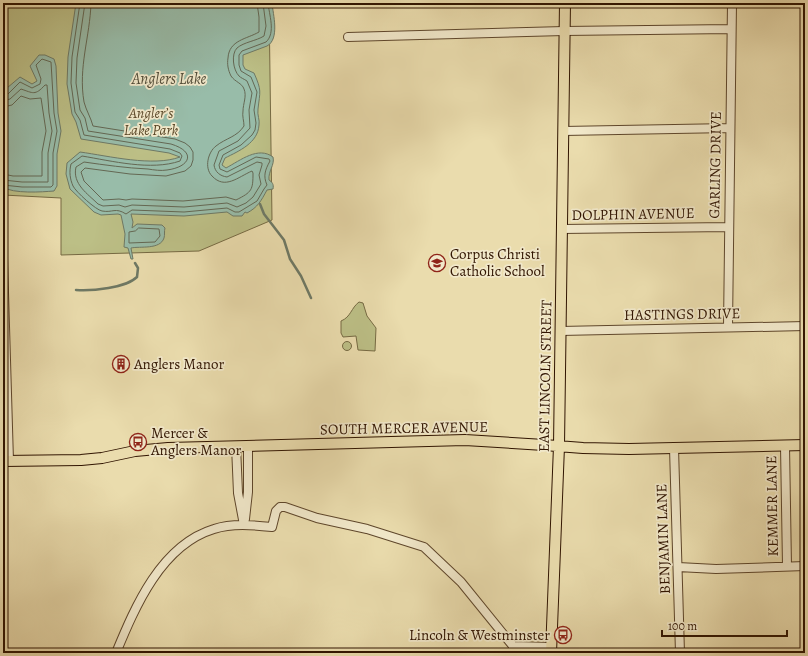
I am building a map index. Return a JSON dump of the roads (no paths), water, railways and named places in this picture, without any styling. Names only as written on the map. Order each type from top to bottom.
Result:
[{"type":"main road","name":"EAST LINCOLN STREET","points":[[552,650],[559,446],[565,3]]},
{"type":"main road","name":"SOUTH MERCER AVENUE","points":[[6,461],[81,460],[102,458],[135,451],[168,448],[465,440],[629,449],[805,445]]},
{"type":"street","name":"GARLING DRIVE","points":[[728,327],[728,227],[732,3]]},
{"type":"street","points":[[348,37],[564,31],[731,29]]},
{"type":"street","points":[[563,131],[730,128]]},
{"type":"street","name":"DOLPHIN AVENUE","points":[[562,229],[728,227]]},
{"type":"street","points":[[3,259],[6,461]]},
{"type":"street","name":"HASTINGS DRIVE","points":[[560,331],[805,326]]},
{"type":"street","points":[[236,446],[238,493],[244,526]]},
{"type":"street","points":[[244,526],[248,492],[248,446]]},
{"type":"street","name":"KEMMER LANE","points":[[785,446],[787,566]]},
{"type":"street","name":"BENJAMIN LANE","points":[[674,448],[680,653]]},
{"type":"street","points":[[116,653],[134,612],[144,594],[167,560],[196,537],[213,529],[228,526],[259,525],[272,528],[276,511],[280,507],[285,507],[317,518],[367,529],[424,547],[461,582],[513,650],[552,650]]},
{"type":"street","points":[[678,567],[716,569],[805,566]]},
{"type":"water","name":"Anglers Lake","points":[[76,3],[272,3],[275,32],[271,43],[243,55],[243,65],[245,69],[254,73],[259,88],[258,131],[247,146],[225,158],[222,165],[226,168],[250,155],[261,153],[273,157],[269,180],[273,184],[273,189],[267,190],[257,206],[247,213],[245,212],[242,216],[233,216],[227,212],[184,216],[131,214],[133,222],[132,228],[137,224],[162,225],[165,228],[162,242],[149,247],[131,248],[133,259],[131,259],[128,248],[124,247],[125,234],[121,215],[101,215],[94,212],[70,189],[66,174],[67,163],[80,152],[144,161],[169,160],[180,157],[169,153],[81,139],[72,114],[67,84],[68,57]]},
{"type":"water","points":[[39,55],[45,55],[54,59],[56,66],[58,113],[61,131],[57,154],[57,186],[54,191],[14,191],[3,187],[3,94],[7,88],[20,77],[32,84],[37,81],[30,66]]},
{"type":"waterway","points":[[260,204],[264,214],[284,240],[290,259],[301,276],[311,298]]},
{"type":"waterway","points":[[76,290],[108,288],[132,281],[137,277],[138,268],[135,263]]},
{"type":"place","name":"Corpus Christi Catholic School","points":[[437,263]]},
{"type":"place","name":"Anglers Manor","points":[[121,364]]},
{"type":"place","name":"Mercer & Anglers Manor","points":[[138,442]]},
{"type":"place","name":"Lincoln & Westminster","points":[[563,635]]},
{"type":"park label","name":"Angler’s Lake Park","points":[[151,122]]}]
